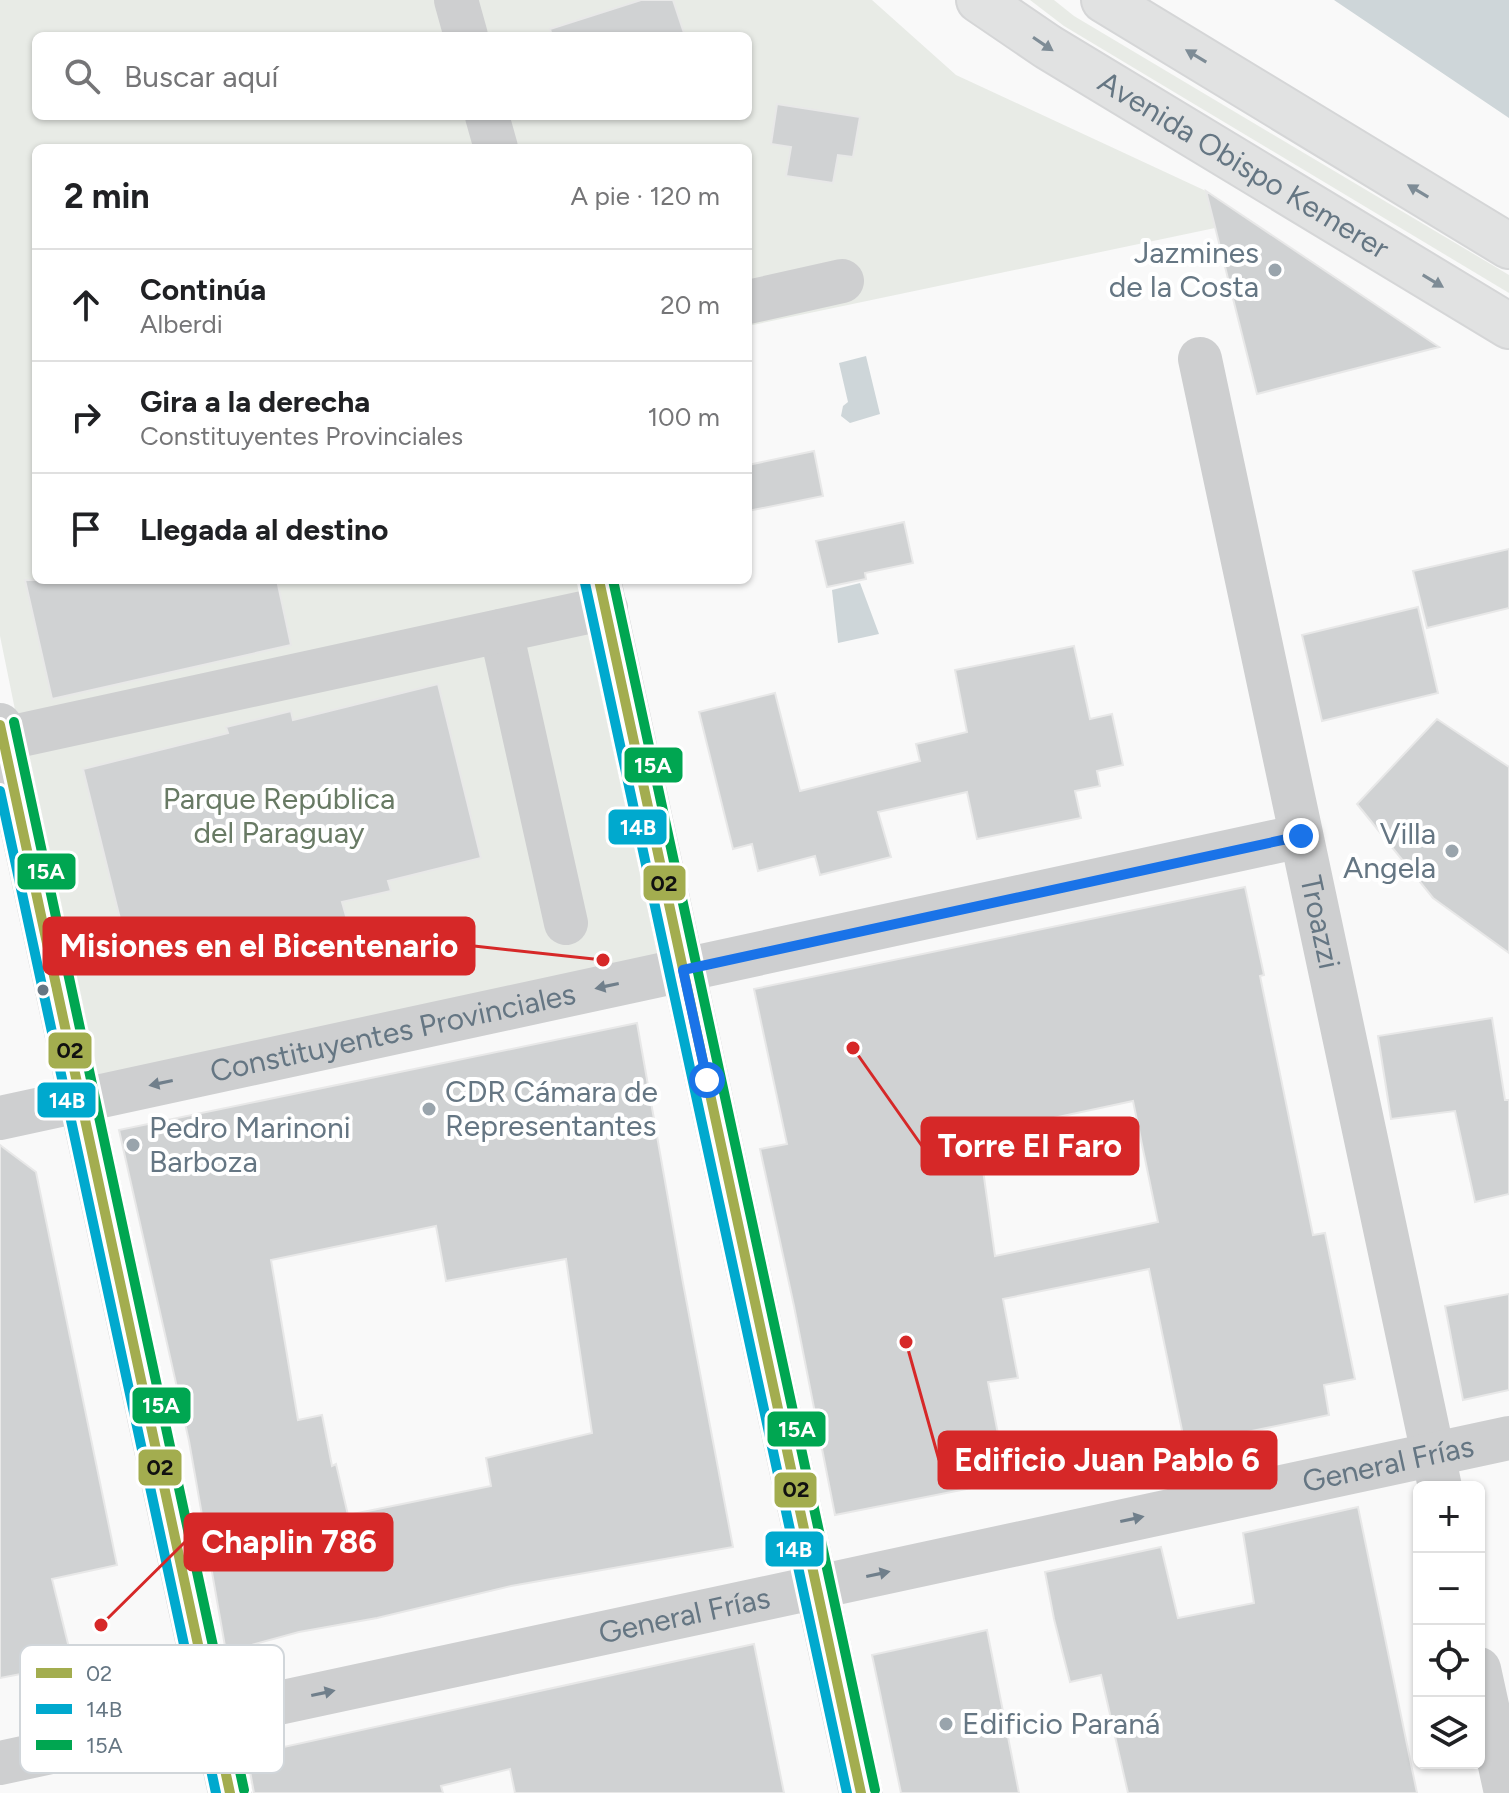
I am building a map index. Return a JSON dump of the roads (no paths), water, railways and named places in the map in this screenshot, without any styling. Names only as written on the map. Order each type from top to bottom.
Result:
[{"type":"main road","name":"Avenida Obispo Kemerer","points":[[979,0],[1048,47],[1509,326]]},
{"type":"main road","points":[[1104,0],[1509,246]]},
{"type":"street","points":[[456,0],[465,32]]},
{"type":"street","points":[[488,120],[495,144]]},
{"type":"street","points":[[752,301],[842,281]]},
{"type":"street","name":"Troazzi","points":[[1200,359],[1436,1471]]},
{"type":"street","points":[[198,1645],[2,732],[501,631],[602,594],[861,1793]]},
{"type":"street","points":[[501,631],[566,923]]},
{"type":"street","name":"Constituyentes Provinciales","points":[[0,1118],[1301,836]]},
{"type":"street","name":"General Frías","points":[[284,1702],[817,1587],[1436,1471],[1509,1438]]},
{"type":"street","points":[[1485,1697],[1506,1793]]},
{"type":"street","name":"General Frías","points":[[0,1763],[20,1759]]},
{"type":"street","points":[[226,1773],[230,1793]]},
{"type":"place","name":"Jazmines de la Costa","points":[[1275,270]]},
{"type":"place","name":"Villa Angela","points":[[1452,851]]},
{"type":"place","name":"Misiones en el Bicentenario","points":[[603,960]]},
{"type":"place","name":"Torre El Faro","points":[[853,1048]]},
{"type":"place","name":"CDR Cámara de Representantes","points":[[429,1109]]},
{"type":"place","name":"Pedro Marinoni Barboza","points":[[133,1145]]},
{"type":"place","name":"Edificio Juan Pablo 6","points":[[906,1342]]},
{"type":"place","name":"Chaplin 786","points":[[101,1625]]},
{"type":"place","name":"Edificio Paraná","points":[[946,1724]]},
{"type":"park label","name":"Parque República del Paraguay","points":[[279,816]]}]
